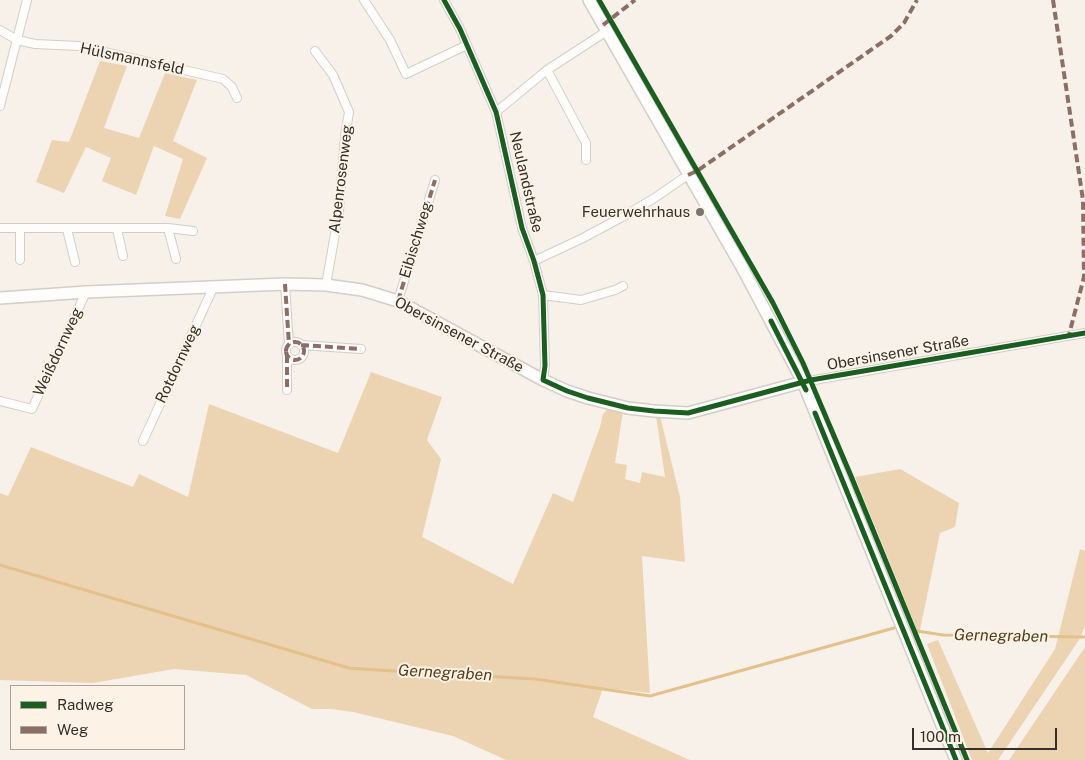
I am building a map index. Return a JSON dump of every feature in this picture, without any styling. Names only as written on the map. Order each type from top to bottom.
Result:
[{"type":"main road","points":[[589,0],[743,269],[803,382],[956,760]]},
{"type":"main road","name":"Obersinsener Straße","points":[[0,298],[86,292],[285,284],[326,285],[362,290],[398,301],[543,380],[588,398],[628,408],[688,413],[803,382]]},
{"type":"street","points":[[0,106],[27,0]]},
{"type":"street","points":[[364,0],[390,40],[406,74],[467,45]]},
{"type":"street","name":"Neulandstraße","points":[[444,0],[460,29],[496,112],[522,228],[534,260],[543,294],[545,366],[543,380]]},
{"type":"street","points":[[0,30],[17,40]]},
{"type":"street","points":[[496,112],[547,70],[607,30]]},
{"type":"street","name":"Hülsmannsfeld","points":[[17,40],[35,44],[79,46],[223,79],[232,86],[237,98]]},
{"type":"street","name":"Alpenrosenweg","points":[[316,51],[333,75],[350,112],[345,136],[339,211],[326,285]]},
{"type":"street","points":[[547,70],[586,143],[586,160]]},
{"type":"street","points":[[534,260],[583,238],[624,216],[688,175]]},
{"type":"street","name":"Eibischweg","points":[[398,301],[435,180]]},
{"type":"street","points":[[0,228],[168,228],[194,231]]},
{"type":"street","points":[[20,228],[20,260]]},
{"type":"street","points":[[117,228],[123,256]]},
{"type":"street","points":[[168,228],[176,259]]},
{"type":"street","points":[[67,229],[74,262]]},
{"type":"street","points":[[285,284],[289,345]]},
{"type":"street","points":[[543,294],[581,300],[615,290],[622,286]]},
{"type":"street","name":"Rotdornweg","points":[[143,441],[213,288]]},
{"type":"street","name":"Weißdornweg","points":[[0,401],[32,409],[86,292]]},
{"type":"street","name":"Obersinsener Straße","points":[[803,382],[1085,334]]},
{"type":"street","points":[[287,390],[286,350],[294,342],[301,345],[361,349]]},
{"type":"street","points":[[287,355],[294,360],[299,359],[304,352],[301,345]]},
{"type":"shaded area","points":[[100,61],[127,66],[104,128],[139,138],[165,73],[197,80],[173,141],[207,158],[180,219],[165,216],[183,159],[154,146],[136,195],[102,181],[111,158],[86,147],[64,193],[36,182],[52,140],[69,142]]},
{"type":"shaded area","points":[[371,372],[442,397],[427,440],[441,459],[422,537],[513,584],[553,493],[573,502],[603,414],[609,408],[623,411],[615,463],[627,465],[625,479],[640,483],[642,472],[665,477],[656,416],[660,416],[680,497],[685,562],[642,556],[650,693],[603,688],[593,717],[690,760],[506,760],[453,736],[353,712],[312,709],[246,675],[174,669],[93,683],[0,680],[0,493],[8,496],[31,447],[133,487],[139,474],[188,497],[209,404],[338,453]]},
{"type":"shaded area","points":[[900,469],[959,503],[955,527],[940,533],[919,635],[855,477]]},
{"type":"shaded area","points":[[1080,549],[1085,551],[1085,626],[1079,640],[998,760],[972,760],[927,644],[938,640],[988,753],[1055,649]]},
{"type":"shaded area","points":[[1085,647],[1085,760],[1009,760]]},
{"type":"waterway","name":"Gernegraben","points":[[0,565],[349,668],[535,679],[650,696],[894,628]]},
{"type":"waterway","name":"Gernegraben","points":[[917,631],[943,635],[1085,637]]},
{"type":"marked path","points":[[603,25],[635,0]]},
{"type":"marked path","points":[[688,175],[697,171],[891,36],[904,23],[917,0]]},
{"type":"marked path","points":[[1053,0],[1083,200],[1084,277],[1069,335]]},
{"type":"marked path","points":[[398,301],[435,180]]},
{"type":"marked path","points":[[285,284],[289,345]]},
{"type":"marked path","points":[[295,342],[301,345],[304,351],[301,357],[295,360],[289,357],[286,351],[289,345],[295,342]]},
{"type":"marked path","points":[[301,345],[361,349]]},
{"type":"marked path","points":[[287,355],[287,390]]},
{"type":"cycle path","points":[[444,0],[460,29],[496,112],[522,228],[534,261],[543,295],[545,366],[543,380],[588,398],[628,408],[688,413],[811,380],[1085,333]]},
{"type":"cycle path","points":[[599,0],[773,303],[803,363],[967,760]]},
{"type":"cycle path","points":[[771,321],[806,390]]},
{"type":"cycle path","points":[[815,413],[956,760]]},
{"type":"place","name":"Feuerwehrhaus","points":[[700,212]]}]
